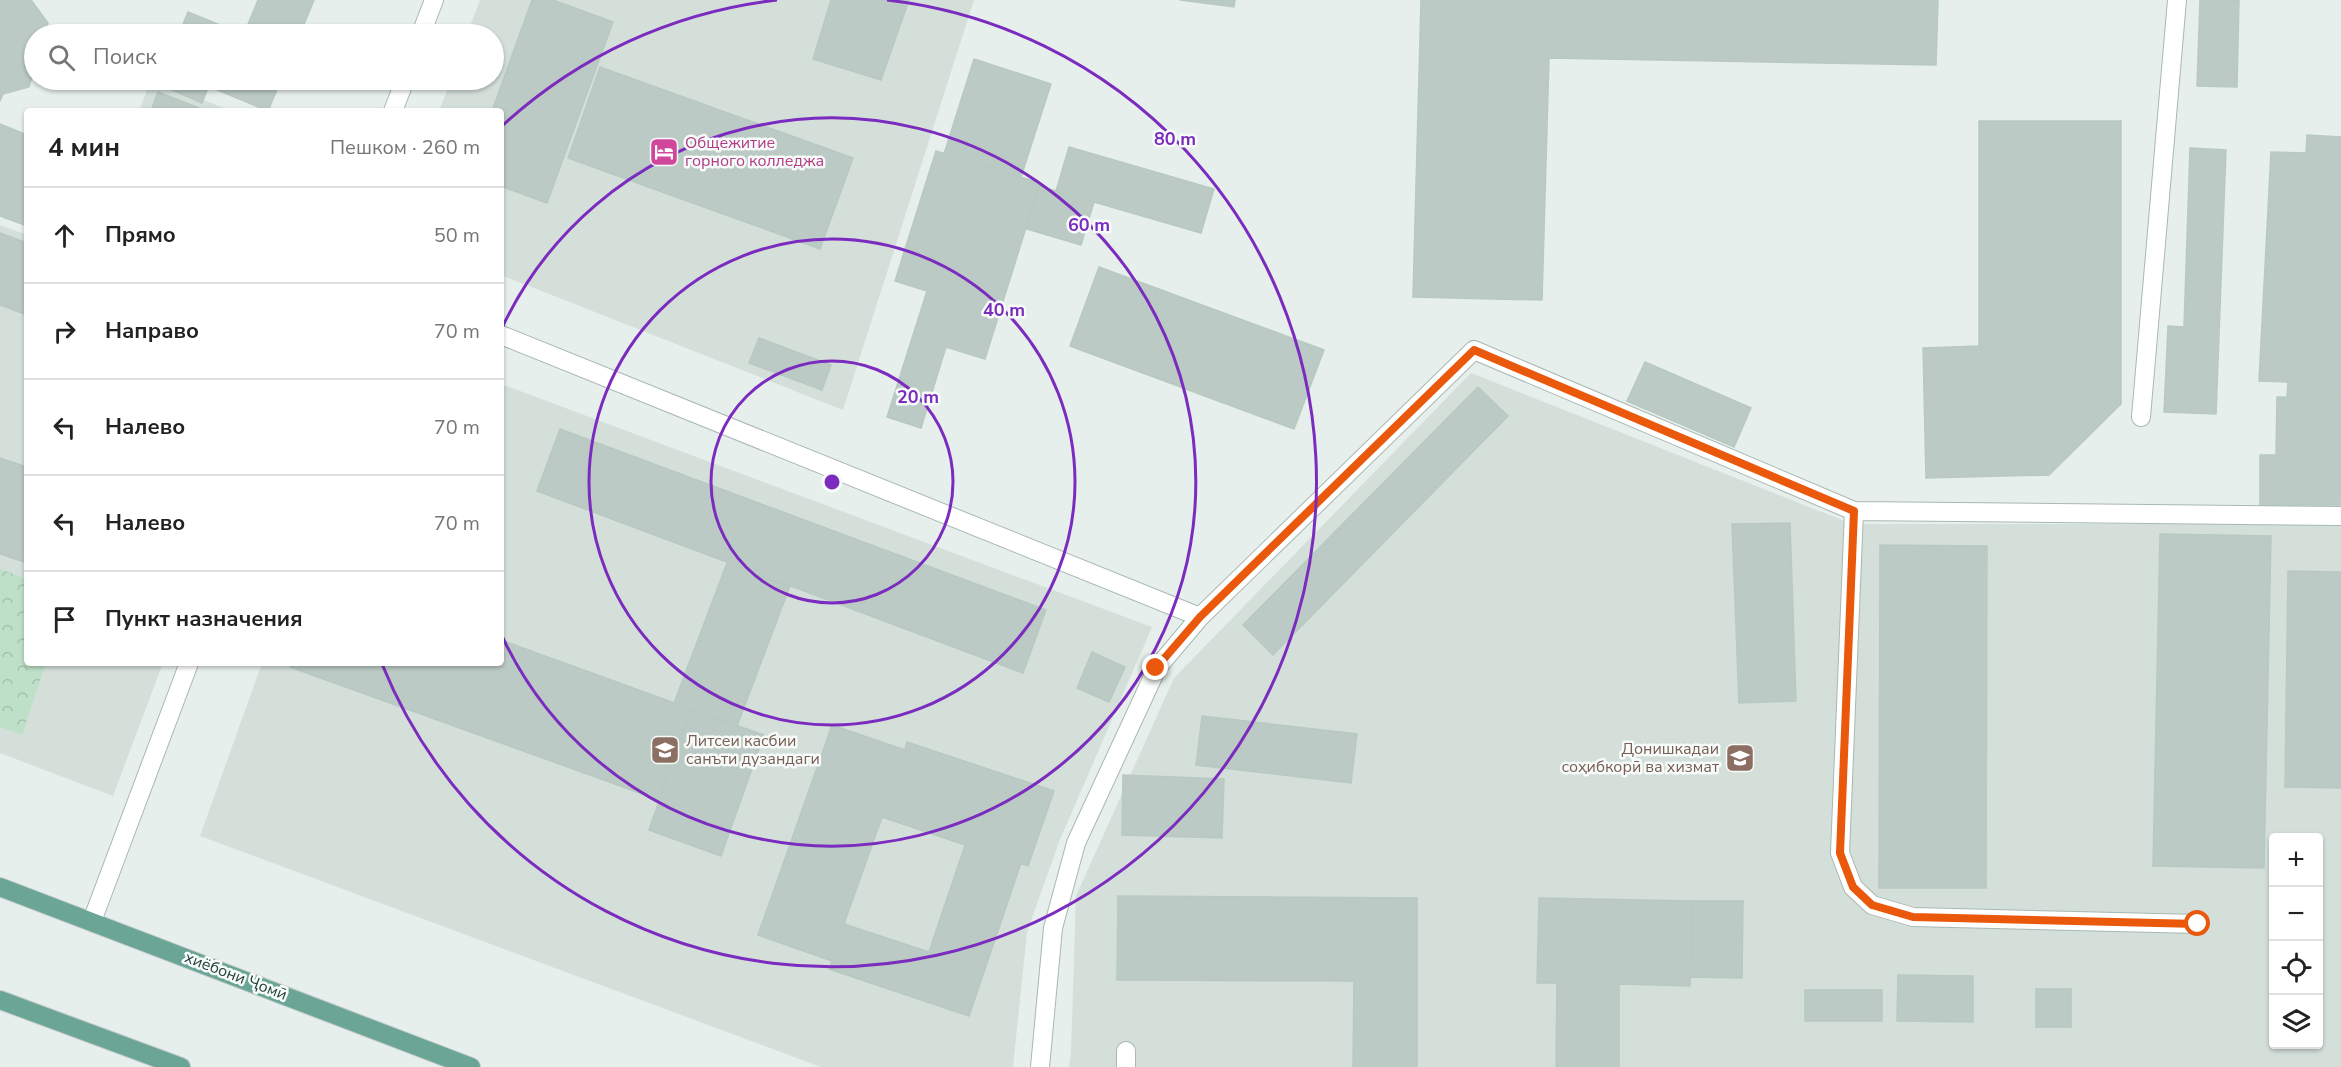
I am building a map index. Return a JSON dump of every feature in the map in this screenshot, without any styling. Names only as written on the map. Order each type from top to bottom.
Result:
[{"type":"main road","name":"хиёбони Ҷомӣ","points":[[0,887],[471,1067]]},
{"type":"main road","points":[[0,999],[181,1067]]},
{"type":"street","points":[[425,24],[434,0]]},
{"type":"street","points":[[2141,417],[2177,0]]},
{"type":"street","points":[[394,108],[401,90]]},
{"type":"street","points":[[504,335],[1200,617]]},
{"type":"street","points":[[1040,1067],[1053,928],[1076,843],[1156,668],[1200,617],[1474,350],[1854,511],[2341,516]]},
{"type":"street","points":[[1854,511],[1840,853],[1853,887],[1872,905],[1913,917],[2198,924]]},
{"type":"street","points":[[92,921],[188,666]]},
{"type":"shaded area","points":[[480,0],[974,0],[843,410],[504,276],[504,108],[440,108],[447,90],[504,90],[504,24],[471,24]]},
{"type":"shaded area","points":[[147,90],[179,90],[224,108],[140,108]]},
{"type":"shaded area","points":[[0,225],[24,234],[24,666],[162,666],[113,796],[0,753]]},
{"type":"shaded area","name":"Донишкадаи соҳибкорӣ ва хизмат","points":[[1471,373],[1852,524],[2341,524],[2341,1067],[1069,1067],[1076,896],[1174,678]]},
{"type":"shaded area","name":"Литсеи касбии санъти дузандаги","points":[[504,385],[1152,627],[1059,842],[1027,932],[1013,1067],[821,1067],[200,836],[261,666],[504,666]]},
{"type":"green space","points":[[0,569],[24,578],[24,666],[45,666],[22,735],[0,727]]},
{"type":"building","points":[[0,0],[31,0],[48,24],[24,24],[24,88],[3,94],[0,101]]},
{"type":"building","points":[[258,0],[314,0],[304,24],[248,24]]},
{"type":"building","points":[[532,0],[553,0],[613,22],[547,203],[504,187],[504,108],[493,108],[500,90],[504,90],[504,78]]},
{"type":"building","points":[[831,0],[909,0],[881,80],[813,59]]},
{"type":"building","points":[[1180,0],[1235,0],[1234,7]]},
{"type":"building","points":[[1421,0],[1938,0],[1936,65],[1549,58],[1542,300],[1413,297]]},
{"type":"building","points":[[2200,0],[2239,0],[2237,87],[2197,86]]},
{"type":"building","points":[[188,12],[217,24],[183,24]]},
{"type":"building","points":[[974,59],[1051,84],[1021,177],[944,154]]},
{"type":"building","points":[[600,67],[853,158],[820,249],[568,158]]},
{"type":"building","points":[[172,90],[207,90],[202,103]]},
{"type":"building","points":[[218,90],[277,90],[269,108],[261,108]]},
{"type":"building","points":[[158,92],[199,108],[152,108]]},
{"type":"building","points":[[1979,121],[2121,121],[2121,404],[2049,475],[1926,478],[1923,348],[1979,346]]},
{"type":"building","points":[[0,124],[24,134],[24,225],[0,216]]},
{"type":"building","points":[[2307,135],[2341,137],[2341,398],[2287,397],[2288,382],[2259,381],[2271,152],[2306,153]]},
{"type":"building","points":[[1069,147],[1214,189],[1201,233],[1056,191]]},
{"type":"building","points":[[2190,148],[2226,150],[2216,414],[2164,412],[2168,326],[2184,327]]},
{"type":"building","points":[[936,151],[1040,183],[985,359],[946,347],[921,428],[887,417],[927,291],[895,281]]},
{"type":"building","points":[[1039,186],[1094,202],[1081,245],[1027,229]]},
{"type":"building","points":[[0,233],[24,242],[24,314],[0,305]]},
{"type":"building","points":[[1099,267],[1324,350],[1294,429],[1070,346]]},
{"type":"building","points":[[759,338],[831,365],[822,390],[749,363]]},
{"type":"building","points":[[1645,362],[1751,408],[1734,447],[1627,401]]},
{"type":"building","points":[[1478,387],[1508,416],[1273,655],[1243,625]]},
{"type":"building","points":[[2277,397],[2341,398],[2340,505],[2260,505],[2260,455],[2276,455]]},
{"type":"building","points":[[560,429],[1046,610],[1023,673],[537,491]]},
{"type":"building","points":[[0,458],[24,466],[24,562],[0,554]]},
{"type":"building","points":[[1790,523],[1796,701],[1739,703],[1732,524]]},
{"type":"building","points":[[2160,534],[2271,536],[2264,868],[2153,866]]},
{"type":"building","points":[[1880,545],[1987,546],[1986,888],[1879,888]]},
{"type":"building","points":[[727,563],[790,586],[737,726],[674,703]]},
{"type":"building","points":[[2288,571],[2341,572],[2341,788],[2285,787]]},
{"type":"building","points":[[504,641],[691,709],[659,800],[290,667],[504,666]]},
{"type":"building","points":[[1092,652],[1125,667],[1109,702],[1077,688]]},
{"type":"building","points":[[691,709],[764,735],[721,856],[649,830]]},
{"type":"building","points":[[1202,716],[1357,734],[1351,783],[1196,765]]},
{"type":"building","points":[[832,725],[905,750],[907,742],[1054,791],[1028,866],[1021,863],[969,1016],[829,969],[832,961],[758,935]],"holes":[[[882,817],[965,845],[929,952],[844,924]]]},
{"type":"building","points":[[1123,775],[1224,779],[1222,838],[1122,835]]},
{"type":"building","points":[[1118,896],[1417,898],[1417,1067],[1353,1067],[1354,981],[1117,980]]},
{"type":"building","points":[[1539,898],[1692,901],[1690,986],[1619,984],[1619,1067],[1556,1067],[1557,983],[1537,983]]},
{"type":"building","points":[[1692,901],[1743,901],[1742,978],[1691,977]]},
{"type":"building","points":[[1898,975],[1973,976],[1973,1022],[1897,1021]]},
{"type":"building","points":[[2036,989],[2071,989],[2071,1027],[2036,1027]]},
{"type":"building","points":[[1805,990],[1882,990],[1882,1021],[1805,1021]]},
{"type":"place","name":"Общежитие горного колледжа","points":[[664,152]]},
{"type":"place","name":"Литсеи касбии санъти дузандаги","points":[[665,750]]},
{"type":"place","name":"Донишкадаи соҳибкорӣ ва хизмат","points":[[1740,758]]},
{"type":"route","points":[[1156,668],[1200,617],[1474,350],[1854,511],[1840,853],[1853,887],[1872,905],[1913,917],[2198,924]]}]
